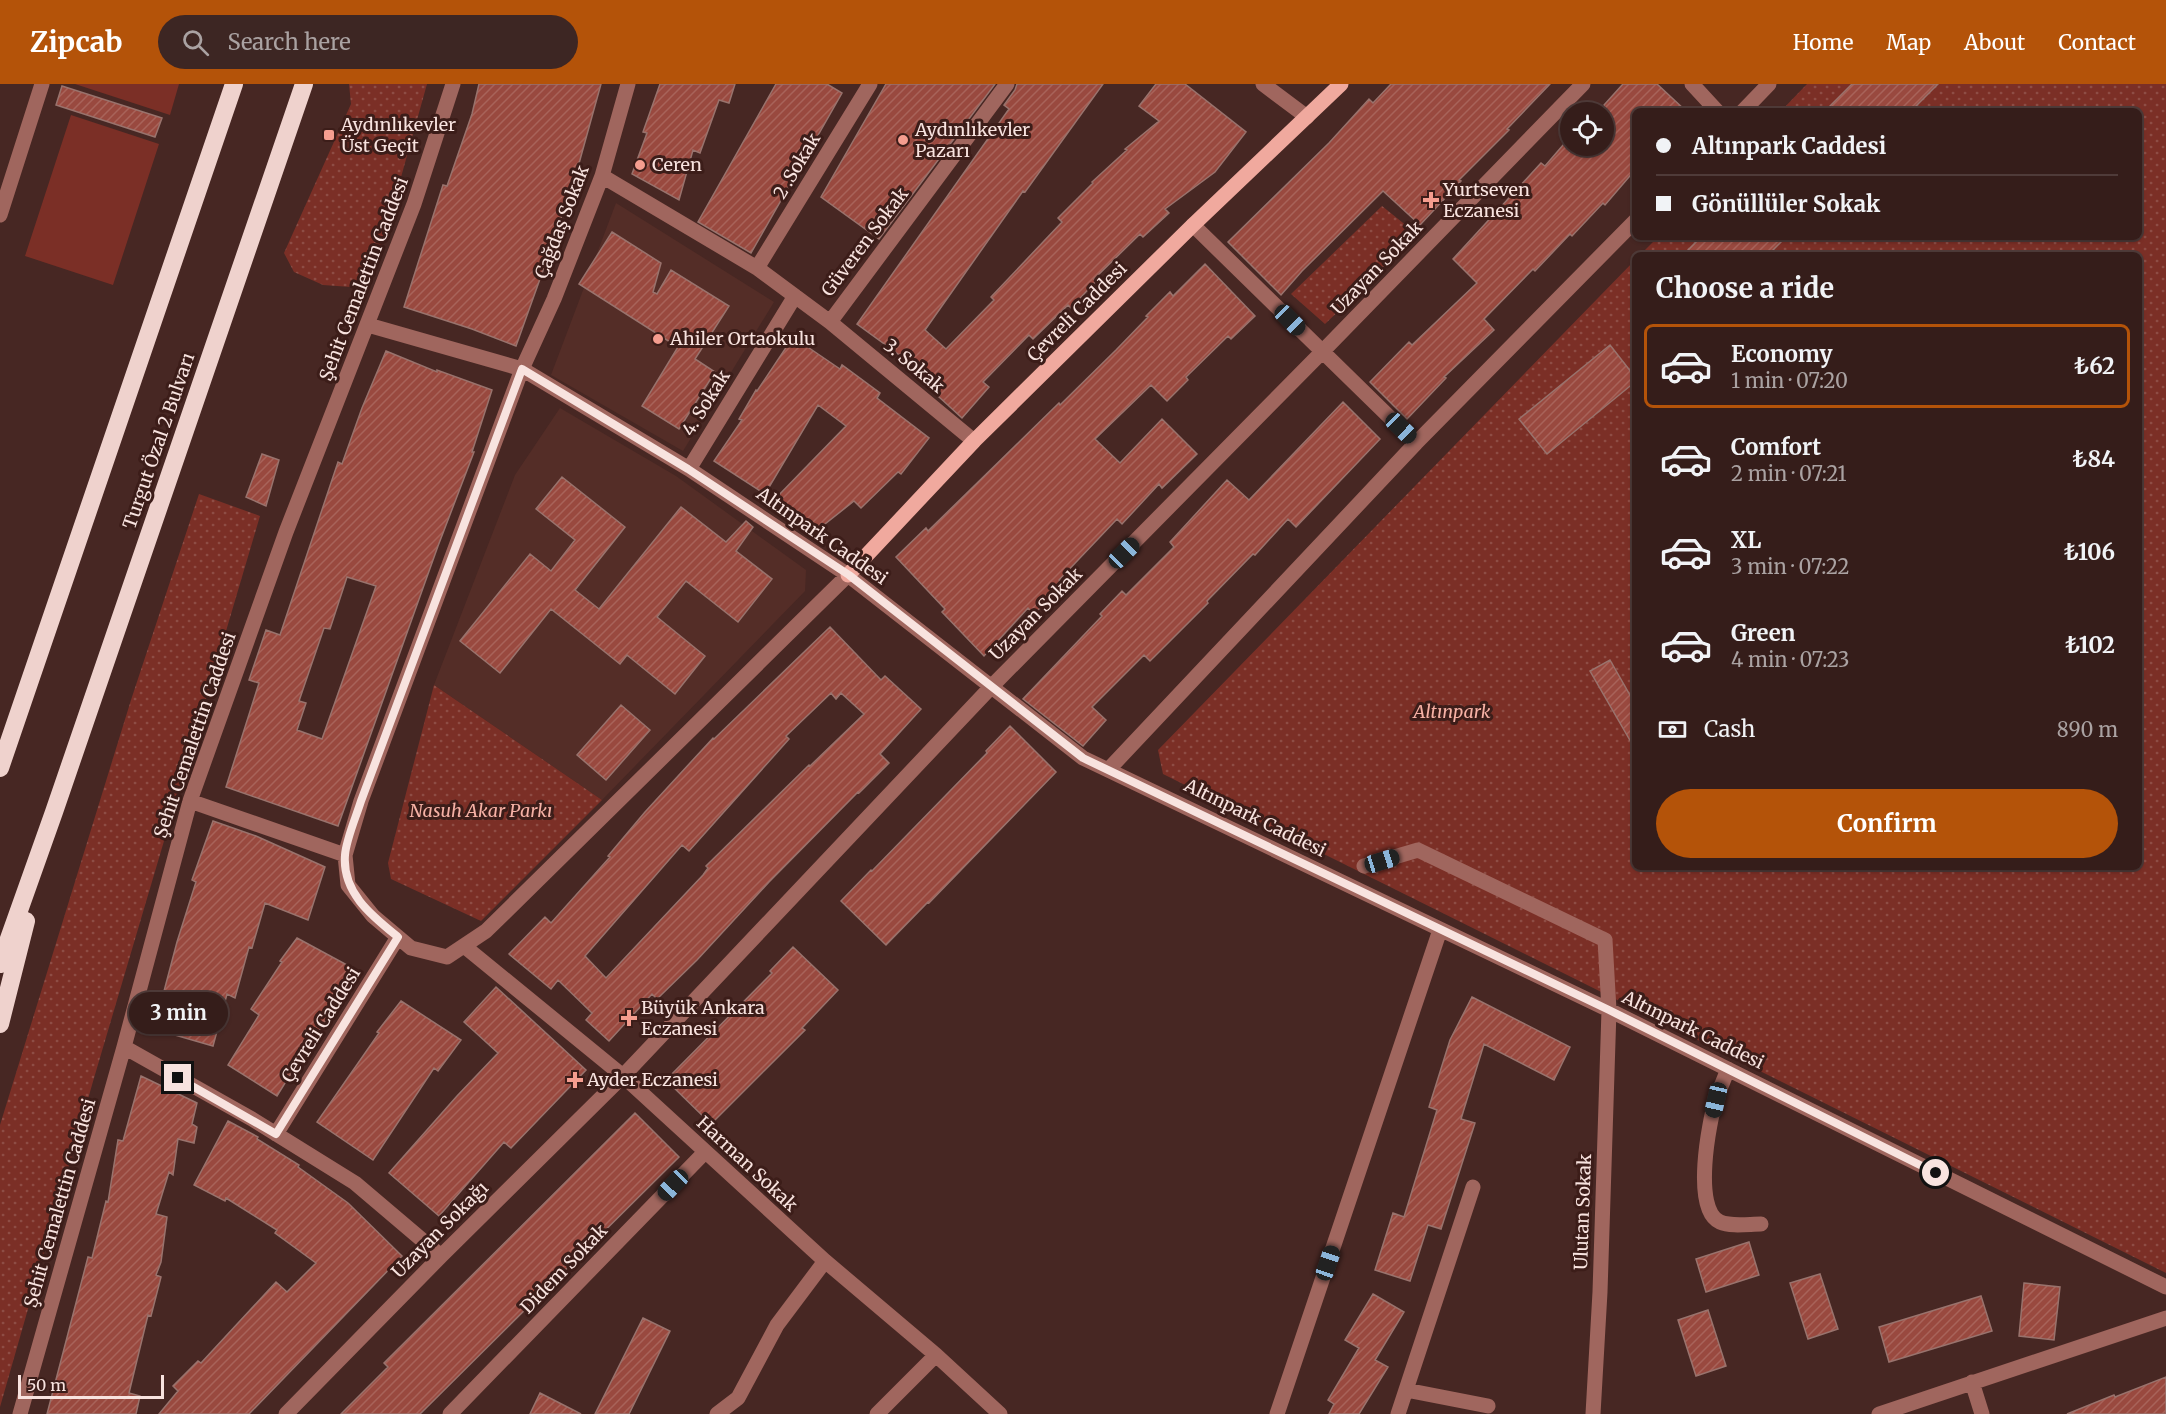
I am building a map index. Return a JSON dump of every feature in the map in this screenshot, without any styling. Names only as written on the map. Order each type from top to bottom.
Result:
[{"type":"highway","points":[[0,768],[234,84]]},
{"type":"highway","name":"Turgut Özal 2 Bulvarı","points":[[0,964],[304,84]]},
{"type":"highway","name":"Turgut Özal 2 Bulvarı","points":[[0,1024],[54,812]]},
{"type":"main road","name":"Çevreli Caddesi","points":[[849,575],[974,441],[1193,225],[1341,84]]},
{"type":"street","points":[[0,215],[42,84]]},
{"type":"street","name":"Şehit Cemalettin Caddesi","points":[[20,1414],[124,1047],[190,801],[286,532],[414,204],[453,84]]},
{"type":"street","name":"Çağdaş Sokak","points":[[345,855],[361,801],[522,369],[554,299],[602,176],[628,84]]},
{"type":"street","name":"2 .Sokak","points":[[757,268],[870,84]]},
{"type":"street","name":"Güveren Sokak","points":[[602,176],[757,268],[830,322],[1007,84]]},
{"type":"street","points":[[1263,84],[1307,117]]},
{"type":"street","name":"Uzayan Sokak","points":[[623,1076],[992,686],[1583,84]]},
{"type":"street","points":[[1692,84],[1714,108]]},
{"type":"street","points":[[1746,108],[1769,84]]},
{"type":"street","points":[[1108,770],[1416,443],[1632,224]]},
{"type":"street","points":[[1193,225],[1416,443]]},
{"type":"street","name":"4. Sokak","points":[[688,469],[795,296]]},
{"type":"street","name":"3. Sokak","points":[[830,322],[974,441]]},
{"type":"street","name":"Altınpark Caddesi","points":[[368,325],[522,369],[688,469],[849,575],[1083,758],[1609,1010],[2166,1287]]},
{"type":"street","points":[[190,801],[345,855],[348,885],[373,916],[411,948],[447,957],[486,931],[849,575]]},
{"type":"street","name":"Ulutan Sokak","points":[[1364,866],[1418,850],[1605,940],[1609,1010],[1600,1292],[1593,1414]]},
{"type":"street","points":[[1277,1414],[1440,930]]},
{"type":"street","name":"Çevreli Caddesi","points":[[276,1134],[398,937]]},
{"type":"street","name":"Harman Sokak","points":[[464,946],[623,1076],[825,1261],[1000,1414]]},
{"type":"street","points":[[124,1047],[276,1134],[356,1183],[441,1256]]},
{"type":"street","points":[[1728,1069],[1710,1124],[1705,1194],[1710,1213],[1719,1222],[1761,1224]]},
{"type":"street","name":"Uzayan Sokağı","points":[[286,1414],[623,1076]]},
{"type":"street","name":"Didem Sokak","points":[[450,1414],[705,1152]]},
{"type":"street","points":[[1398,1414],[1473,1187]]},
{"type":"street","points":[[717,1414],[738,1398],[777,1326],[825,1261]]},
{"type":"street","points":[[1880,1414],[2166,1318]]},
{"type":"street","points":[[877,1414],[936,1356]]},
{"type":"street","points":[[1972,1382],[1982,1414]]},
{"type":"street","points":[[1406,1390],[1488,1406]]},
{"type":"shaded area","name":"Ahiler Ortaokulu","points":[[616,203],[774,302],[683,451],[551,375]]},
{"type":"shaded area","points":[[560,408],[676,476],[806,570],[805,591],[602,800],[434,685],[515,475]]},
{"type":"green space","points":[[75,84],[179,84],[170,115]]},
{"type":"green space","points":[[349,84],[427,84],[374,274],[351,287],[323,285],[294,272],[284,253],[351,104]]},
{"type":"green space","name":"Altınpark","points":[[1807,84],[2166,84],[2166,1273],[1163,774],[1158,750],[1632,263],[1632,870],[2142,870],[2142,252],[1643,252],[1655,240],[2142,240],[2142,108],[1784,108]]},
{"type":"green space","points":[[71,115],[159,144],[113,285],[25,256]]},
{"type":"green space","points":[[1382,206],[1418,235],[1325,324],[1291,294]]},
{"type":"green space","points":[[199,494],[260,516],[94,1078],[0,1407],[0,1125],[131,700]]},
{"type":"green space","name":"Nasuh Akar Parkı","points":[[434,685],[602,800],[481,921],[391,879],[388,863]]},
{"type":"building","points":[[479,84],[601,84],[548,266],[545,265],[516,346],[404,307],[443,185],[447,186],[472,114]]},
{"type":"building","points":[[660,84],[735,84],[729,103],[719,100],[700,153],[693,150],[679,200],[632,174],[647,133],[643,132]]},
{"type":"building","points":[[776,84],[827,84],[842,93],[751,253],[698,222]]},
{"type":"building","name":"Aydınlıkevler Pazarı","points":[[886,84],[995,84],[879,239],[821,197]]},
{"type":"building","points":[[1017,84],[1103,84],[1025,192],[1023,191],[925,330],[946,349],[994,300],[991,297],[1062,222],[1058,218],[1127,150],[1125,149],[1159,121],[1139,106],[1156,84],[1185,84],[1246,132],[1215,172],[1165,209],[1169,213],[1143,237],[1140,234],[1094,279],[1096,281],[1071,308],[1068,305],[1033,339],[1029,335],[983,382],[989,387],[962,418],[915,375],[920,370],[857,324],[1009,109],[1004,105]]},
{"type":"building","points":[[1391,84],[1550,84],[1507,129],[1509,130],[1459,180],[1461,181],[1420,225],[1383,191],[1302,271],[1281,295],[1228,242],[1329,143],[1369,99],[1373,103]]},
{"type":"building","points":[[1623,84],[1657,84],[1683,108],[1632,108],[1632,174],[1605,205],[1603,203],[1572,236],[1570,234],[1484,319],[1494,330],[1444,377],[1446,378],[1407,419],[1370,382],[1409,342],[1412,345],[1477,283],[1453,259],[1541,163],[1545,166],[1560,149],[1560,156],[1614,156],[1614,102],[1607,102]]},
{"type":"building","points":[[1852,84],[1938,84],[1914,108],[1828,108]]},
{"type":"building","points":[[62,86],[162,118],[155,137],[56,105]]},
{"type":"building","points":[[612,232],[661,263],[653,292],[657,294],[671,270],[729,306],[695,359],[715,372],[679,429],[642,406],[678,347],[579,284]]},
{"type":"building","points":[[1698,240],[1783,240],[1771,252],[1686,252]]},
{"type":"building","points":[[1205,264],[1255,316],[1231,339],[1228,336],[1186,377],[1188,380],[1167,401],[1151,385],[1095,439],[1120,463],[1162,419],[1197,454],[1162,488],[1159,484],[1122,524],[1117,519],[1059,580],[1063,585],[1034,614],[1028,608],[984,656],[942,612],[945,609],[896,557],[926,528],[928,531],[1059,403],[1060,405],[1170,292],[1173,296]]},
{"type":"building","points":[[793,337],[840,369],[842,365],[880,393],[877,398],[929,438],[901,474],[898,472],[861,508],[854,501],[811,535],[772,505],[774,500],[846,426],[818,405],[765,494],[714,461],[742,420],[739,419],[756,390]]},
{"type":"building","points":[[1610,345],[1632,373],[1632,384],[1547,454],[1519,419]]},
{"type":"building","points":[[386,351],[437,372],[437,370],[492,390],[472,452],[474,452],[338,826],[226,787],[259,683],[249,680],[266,630],[280,635],[338,462],[342,464]],"holes":[[[347,577],[376,586],[322,739],[297,730],[306,703],[299,701],[324,628],[330,629]]]},
{"type":"building","points":[[1343,402],[1380,439],[1296,527],[1288,519],[1150,661],[1144,655],[1092,707],[1106,720],[1083,746],[1023,699],[1102,616],[1100,614],[1122,591],[1126,595],[1174,547],[1170,542],[1227,480],[1249,500]]},
{"type":"building","points":[[262,454],[279,460],[266,506],[246,497]]},
{"type":"building","points":[[562,477],[625,527],[575,590],[599,609],[681,507],[726,542],[746,521],[753,527],[736,551],[772,579],[738,622],[686,581],[657,617],[705,656],[675,694],[627,655],[620,664],[551,609],[500,673],[460,641],[530,554],[551,571],[575,540],[536,509]]},
{"type":"building","points":[[830,627],[881,680],[885,676],[921,709],[880,754],[889,763],[769,882],[697,960],[657,999],[652,994],[609,1041],[586,1020],[592,1013],[558,980],[551,989],[509,954],[545,917],[551,923],[610,857],[608,856],[645,812],[714,739]],"holes":[[[831,693],[836,699],[841,693],[864,714],[706,866],[708,868],[703,875],[606,978],[585,956],[682,845],[689,851],[789,739],[786,736]]]},
{"type":"building","points":[[1610,660],[1632,699],[1632,744],[1590,671]]},
{"type":"building","points":[[621,705],[650,730],[606,780],[577,755]]},
{"type":"building","points":[[1010,726],[1056,772],[886,945],[841,901],[987,753],[986,751]]},
{"type":"building","points":[[213,821],[256,836],[325,867],[308,920],[265,903],[252,948],[249,947],[235,998],[227,994],[213,1046],[154,1029],[196,882],[192,880]]},
{"type":"building","points":[[297,938],[360,972],[308,1046],[277,1096],[228,1065],[259,1015],[251,1009]]},
{"type":"building","points":[[793,947],[838,990],[802,1028],[805,1030],[711,1124],[666,1080],[772,973],[770,971]]},
{"type":"building","points":[[496,987],[586,1070],[511,1148],[504,1142],[439,1216],[389,1173],[498,1053],[464,1022]]},
{"type":"building","points":[[1472,997],[1570,1047],[1554,1080],[1484,1044],[1461,1119],[1475,1123],[1441,1229],[1428,1225],[1410,1281],[1375,1270],[1393,1213],[1404,1217],[1437,1110],[1429,1107],[1450,1040]]},
{"type":"building","points":[[401,1001],[461,1040],[438,1071],[434,1068],[373,1160],[317,1122],[379,1033],[377,1032]]},
{"type":"building","points":[[141,1076],[197,1103],[192,1124],[197,1127],[194,1143],[178,1139],[173,1175],[169,1172],[156,1214],[167,1217],[161,1262],[156,1275],[161,1277],[151,1316],[148,1315],[129,1393],[140,1396],[136,1414],[47,1414],[88,1257],[92,1258],[106,1201],[108,1202],[118,1140],[123,1141]]},
{"type":"building","points":[[635,1113],[679,1157],[420,1414],[341,1414],[388,1367],[384,1363]]},
{"type":"building","points":[[228,1121],[258,1137],[257,1139],[299,1165],[298,1167],[348,1203],[402,1256],[249,1414],[159,1414],[178,1391],[173,1386],[198,1361],[201,1363],[276,1282],[287,1292],[316,1263],[275,1233],[277,1230],[226,1198],[225,1201],[194,1185]]},
{"type":"building","points":[[1749,1242],[1759,1275],[1706,1292],[1696,1259]]},
{"type":"building","points":[[1820,1274],[1838,1329],[1808,1339],[1790,1283]]},
{"type":"building","points":[[2024,1283],[2060,1287],[2054,1340],[2019,1336]]},
{"type":"building","points":[[1373,1294],[1404,1312],[1375,1360],[1388,1367],[1359,1414],[1329,1414],[1334,1404],[1328,1400],[1359,1348],[1345,1340]]},
{"type":"building","points":[[1981,1296],[1992,1331],[1889,1362],[1879,1327]]},
{"type":"building","points":[[1708,1310],[1726,1366],[1696,1376],[1678,1320]]},
{"type":"building","points":[[643,1318],[670,1331],[629,1414],[595,1414]]},
{"type":"building","points":[[2166,1377],[2166,1414],[2067,1414],[2114,1395],[2115,1397]]},
{"type":"building","points":[[540,1393],[581,1414],[530,1414]]},
{"type":"place","name":"Aydınlıkevler Üst Geçit","points":[[329,135]]},
{"type":"place","name":"Aydınlıkevler Pazarı","points":[[903,140]]},
{"type":"place","name":"Ceren","points":[[640,165]]},
{"type":"place","name":"Yurtseven Eczanesi","points":[[1431,200]]},
{"type":"place","name":"Ahiler Ortaokulu","points":[[658,339]]},
{"type":"place","name":"Büyük Ankara Eczanesi","points":[[629,1018]]},
{"type":"place","name":"Ayder Eczanesi","points":[[575,1080]]},
{"type":"route","points":[[178,1078],[276,1134],[398,937],[373,916],[348,885],[345,855],[361,801],[522,369],[688,469],[849,575],[1083,758],[1609,1010],[1936,1173]]}]
